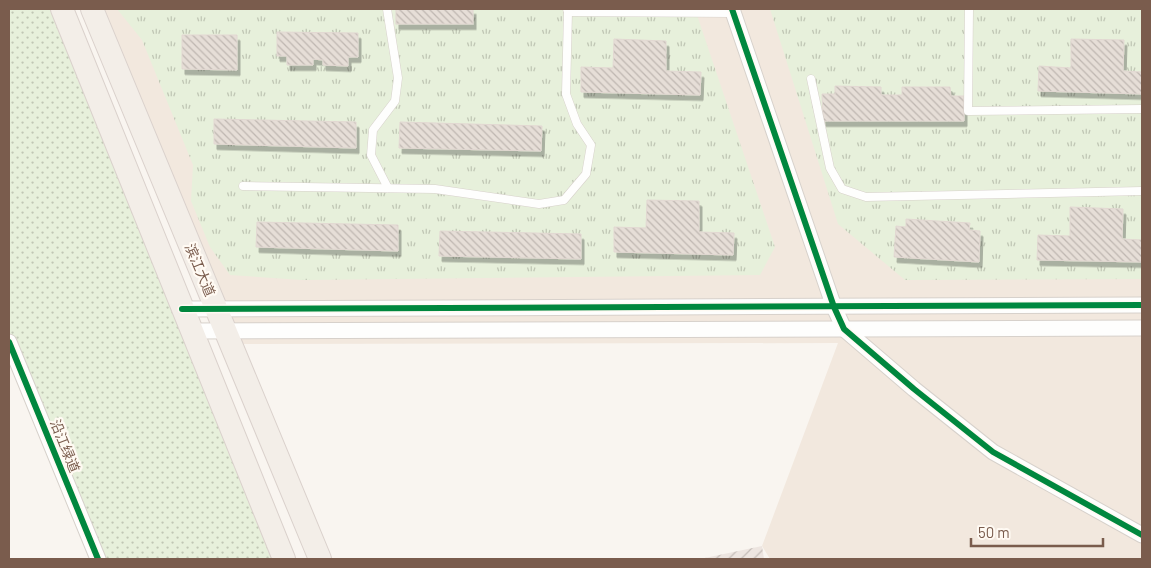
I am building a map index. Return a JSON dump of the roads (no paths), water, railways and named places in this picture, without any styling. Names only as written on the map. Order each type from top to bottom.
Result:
[{"type":"main road","points":[[62,9],[284,559]]},
{"type":"main road","name":"滨江大道","points":[[92,9],[320,559]]},
{"type":"street","points":[[733,11],[834,306],[844,329],[914,389],[993,452],[1142,535]]},
{"type":"street","points":[[182,309],[1142,306]]},
{"type":"street","points":[[191,331],[1142,328]]},
{"type":"street","name":"沿江绿道","points":[[9,342],[98,559]]},
{"type":"lane","points":[[387,9],[398,78],[395,102],[373,130],[371,155],[388,188]]},
{"type":"lane","points":[[969,9],[968,111],[1142,110]]},
{"type":"lane","points":[[243,186],[435,189],[539,204],[564,200],[586,174],[591,145],[577,124],[566,94],[568,10],[733,11]]},
{"type":"lane","points":[[812,79],[830,168],[842,189],[866,197],[1142,191]]}]
